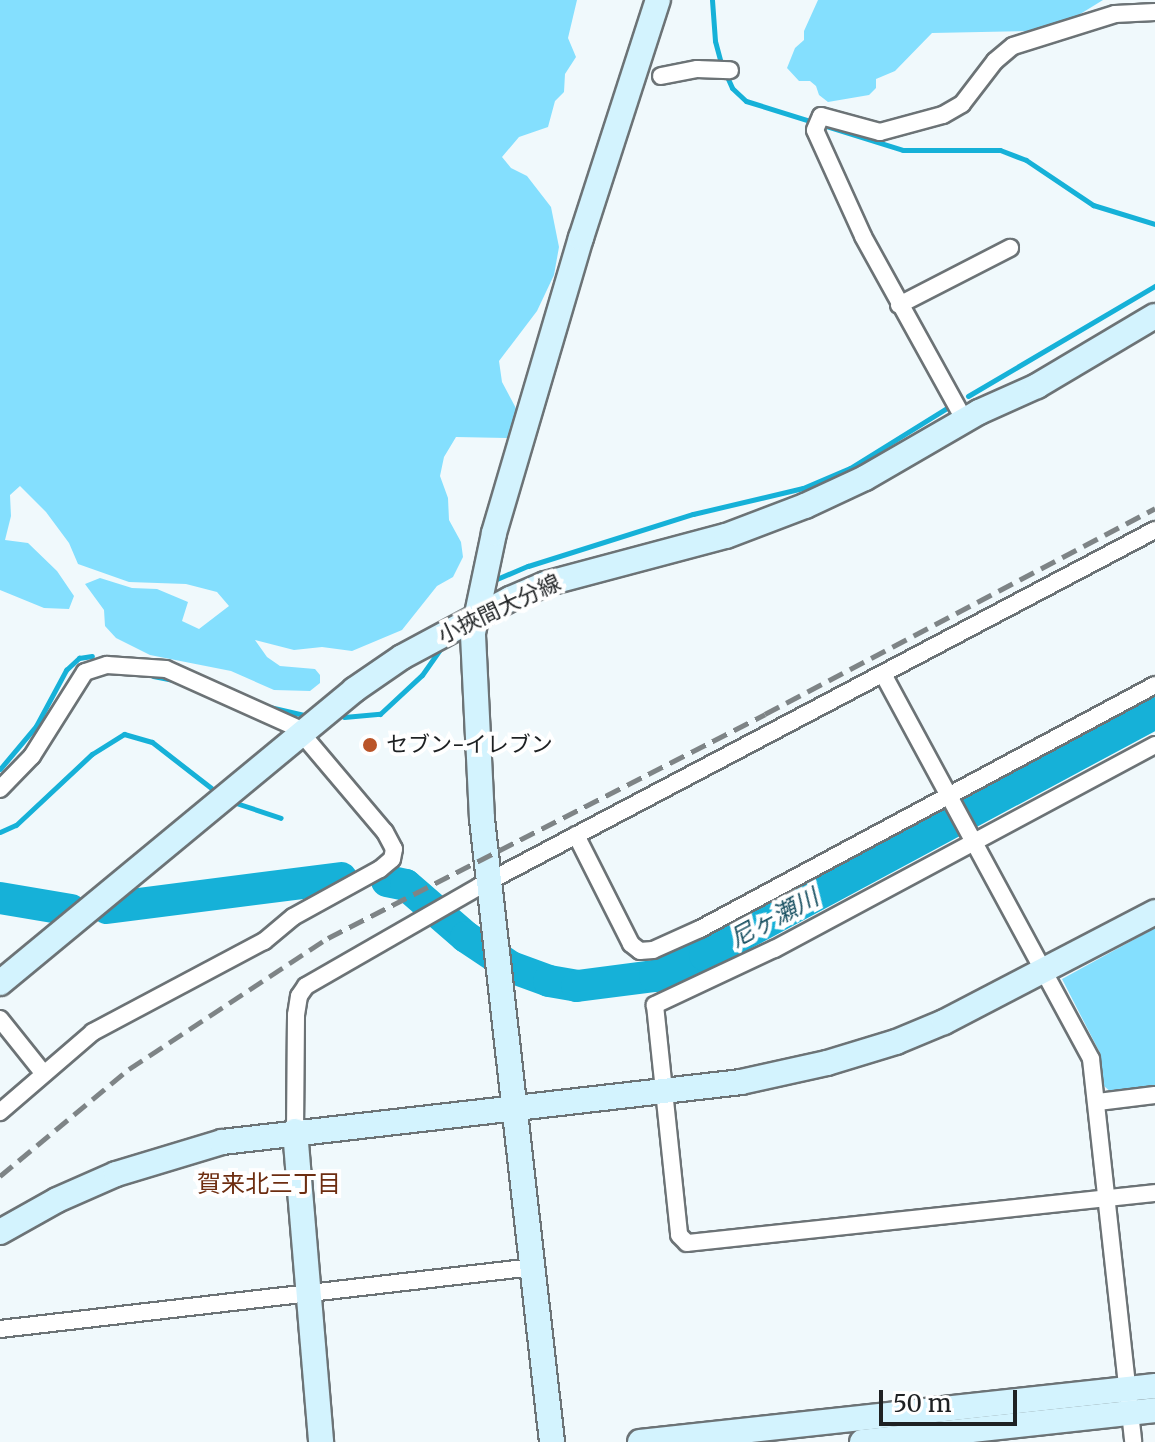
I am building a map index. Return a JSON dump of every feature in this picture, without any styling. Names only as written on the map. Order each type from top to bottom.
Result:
[{"type":"street","points":[[552,1442],[489,881],[473,686],[474,619],[494,533],[581,238],[658,0]]},
{"type":"street","points":[[965,421],[899,305],[818,123],[880,132],[943,115],[962,104],[995,61],[1013,46],[1115,14],[1155,12]]},
{"type":"street","points":[[661,76],[697,69],[730,70]]},
{"type":"street","points":[[899,305],[1010,248]]},
{"type":"street","name":"小挾間大分線","points":[[0,983],[380,671],[510,599],[569,576],[726,536],[781,516],[865,478],[965,421],[1065,371],[1155,316]]},
{"type":"street","points":[[321,1442],[295,1131],[296,1015],[302,991],[489,881],[1155,530]]},
{"type":"street","points":[[0,789],[32,756],[79,677],[99,666],[166,669],[303,733],[385,832],[394,849],[392,859],[293,917],[264,941],[169,995],[104,1026],[0,1112]]},
{"type":"street","points":[[883,674],[1088,1049],[1098,1102],[1133,1442]]},
{"type":"street","points":[[576,835],[631,944],[646,951],[700,929],[1155,685]]},
{"type":"street","points":[[1155,745],[973,839],[746,963],[656,1003],[662,1090],[679,1235],[687,1243],[1155,1193]]},
{"type":"street","points":[[0,1232],[57,1200],[137,1166],[203,1146],[295,1131],[761,1078],[874,1049],[944,1022],[1155,912]]},
{"type":"street","points":[[0,1019],[44,1074]]},
{"type":"street","points":[[1098,1102],[1155,1095]]},
{"type":"street","points":[[0,1329],[533,1267]]},
{"type":"street","points":[[862,1442],[1129,1401],[1155,1386]]},
{"type":"street","points":[[640,1442],[1129,1401],[1155,1410]]},
{"type":"shaded area","points":[[0,0],[577,0],[568,38],[576,57],[565,74],[564,92],[555,101],[548,127],[519,137],[502,157],[511,168],[527,176],[551,207],[559,247],[554,275],[537,311],[499,361],[502,382],[519,414],[518,427],[507,438],[456,437],[444,457],[440,476],[448,498],[449,520],[461,542],[463,557],[453,577],[437,586],[402,630],[352,651],[322,647],[294,650],[255,640],[267,657],[280,666],[315,669],[320,675],[320,683],[310,691],[274,690],[231,671],[150,655],[116,638],[105,626],[104,610],[85,584],[100,578],[132,588],[157,589],[188,602],[182,621],[199,629],[229,606],[217,592],[186,584],[129,582],[78,564],[69,543],[46,512],[20,486],[10,495],[11,516],[5,540],[28,543],[57,571],[74,596],[69,609],[44,608],[0,590]]},
{"type":"shaded area","points":[[818,0],[1103,0],[1077,16],[1033,31],[932,33],[895,71],[876,79],[876,88],[869,95],[828,102],[810,81],[799,81],[787,68],[795,48],[804,40],[804,31]]},
{"type":"shaded area","points":[[1155,928],[1155,1088],[1112,1093],[1104,1086],[1100,1053],[1062,979]]},
{"type":"waterway","points":[[712,0],[715,41],[721,63],[732,88],[746,101],[903,150],[1000,150],[1026,160],[1093,205],[1155,224]]},
{"type":"waterway","points":[[968,396],[1155,286]]},
{"type":"waterway","points":[[492,581],[528,566],[693,514],[803,488],[850,468],[950,406]]},
{"type":"waterway","points":[[344,717],[380,714],[422,675],[441,648]]},
{"type":"waterway","points":[[0,769],[36,726],[66,670],[79,658],[92,656]]},
{"type":"waterway","points":[[153,676],[174,680]]},
{"type":"waterway","points":[[265,706],[304,715]]},
{"type":"waterway","name":"尼ヶ瀬川","points":[[387,881],[406,885],[466,937],[511,967],[549,981],[577,986],[655,976],[705,955],[1155,713]]},
{"type":"waterway","points":[[0,832],[16,825],[92,754],[124,734],[152,742],[211,788]]},
{"type":"waterway","points":[[236,803],[281,818]]},
{"type":"waterway","name":"尼ヶ瀬川","points":[[107,908],[341,878]]},
{"type":"waterway","name":"尼ヶ瀬川","points":[[0,898],[71,910]]},
{"type":"railway","points":[[0,1176],[129,1069],[328,938],[765,714],[1155,508]]},
{"type":"place","name":"セブン-イレブン","points":[[370,745]]},
{"type":"district","name":"賀来北三丁目","points":[[269,1184]]}]
